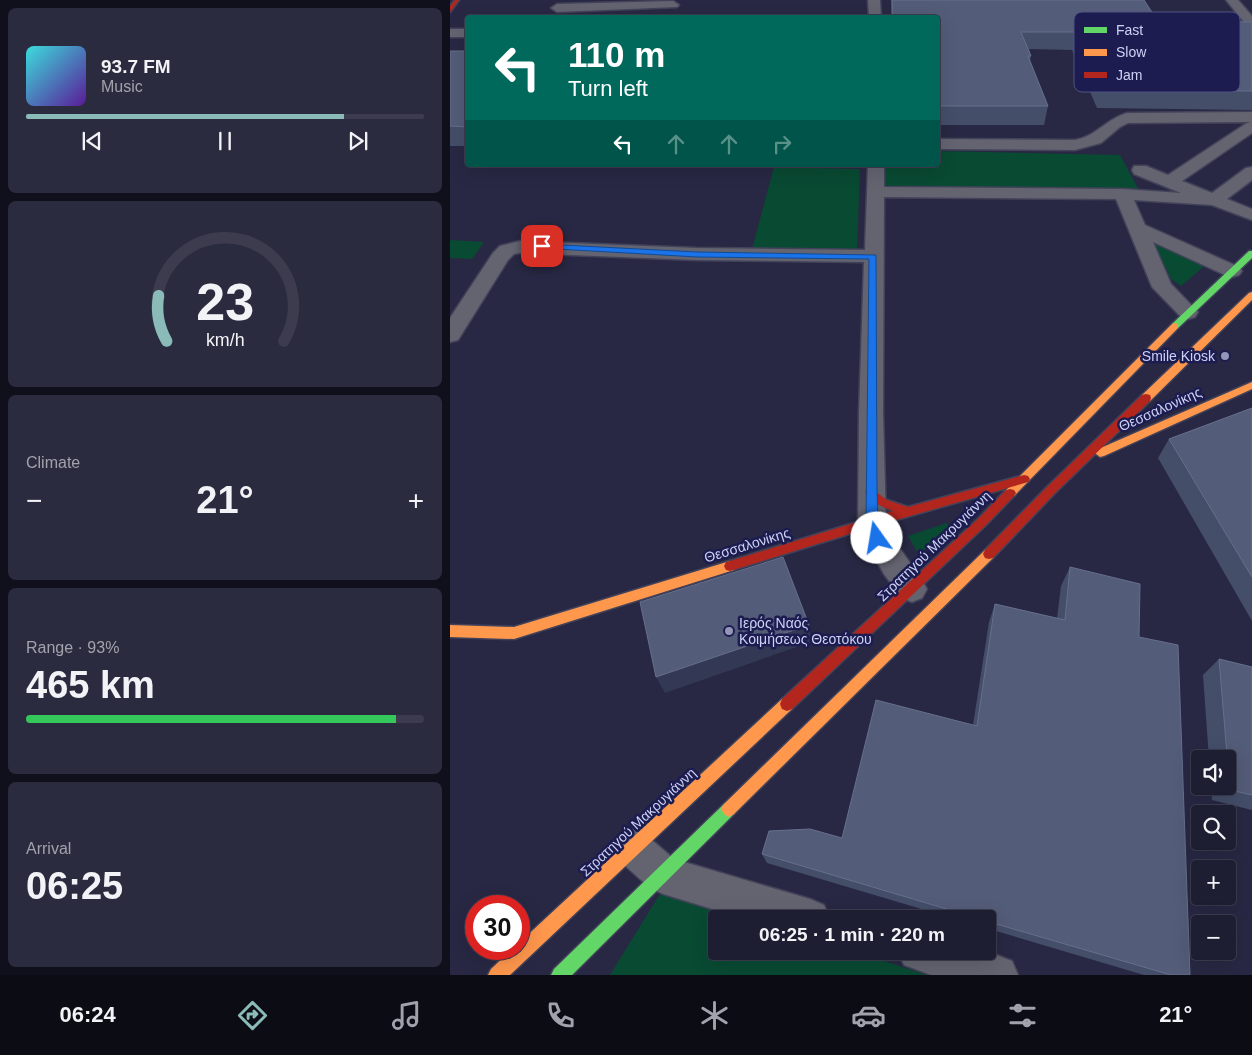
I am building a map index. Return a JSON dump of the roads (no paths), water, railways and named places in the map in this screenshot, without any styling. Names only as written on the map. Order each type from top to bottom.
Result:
[{"type":"street","points":[[450,10],[456,0]]},
{"type":"street","points":[[874,0],[875,15]]},
{"type":"street","points":[[1232,0],[1252,24]]},
{"type":"street","points":[[557,8],[674,2],[671,15]]},
{"type":"street","points":[[450,33],[465,33]]},
{"type":"street","points":[[940,144],[1075,145],[1098,138],[1113,123],[1127,118],[1252,117]]},
{"type":"street","points":[[1169,182],[1252,126]]},
{"type":"street","points":[[876,167],[873,256],[872,522],[877,538],[912,589]]},
{"type":"street","points":[[1140,170],[1252,215]]},
{"type":"street","points":[[874,192],[1123,194],[1214,200],[1252,172]]},
{"type":"street","points":[[1123,194],[1162,287],[1188,312]]},
{"type":"street","points":[[1137,228],[1232,271]]},
{"type":"street","points":[[450,335],[500,256],[507,250],[520,246],[697,254],[873,256]]},
{"type":"street","name":"Στρατηγού Μακρυγιάννη","points":[[560,975],[1001,542],[1038,484],[1188,312],[1252,253]]},
{"type":"street","name":"Στρατηγού Μακρυγιάννη","points":[[497,975],[912,589],[1038,484],[1081,462],[1204,339],[1252,295]]},
{"type":"street","points":[[450,298],[474,299]]},
{"type":"street","name":"Θεσσαλονίκης","points":[[1081,462],[1106,449],[1252,385]]},
{"type":"street","name":"Θεσσαλονίκης","points":[[450,631],[514,633],[872,522],[908,512],[1038,484]]},
{"type":"street","points":[[871,492],[877,500],[888,507],[908,512]]},
{"type":"street","points":[[632,848],[663,875],[780,910]]},
{"type":"street","points":[[948,960],[998,975]]},
{"type":"place","name":"Smile Kiosk","points":[[1225,356]]},
{"type":"place","name":"Ιερός Ναός Κοιμήσεως Θεοτόκου","points":[[729,631]]}]
